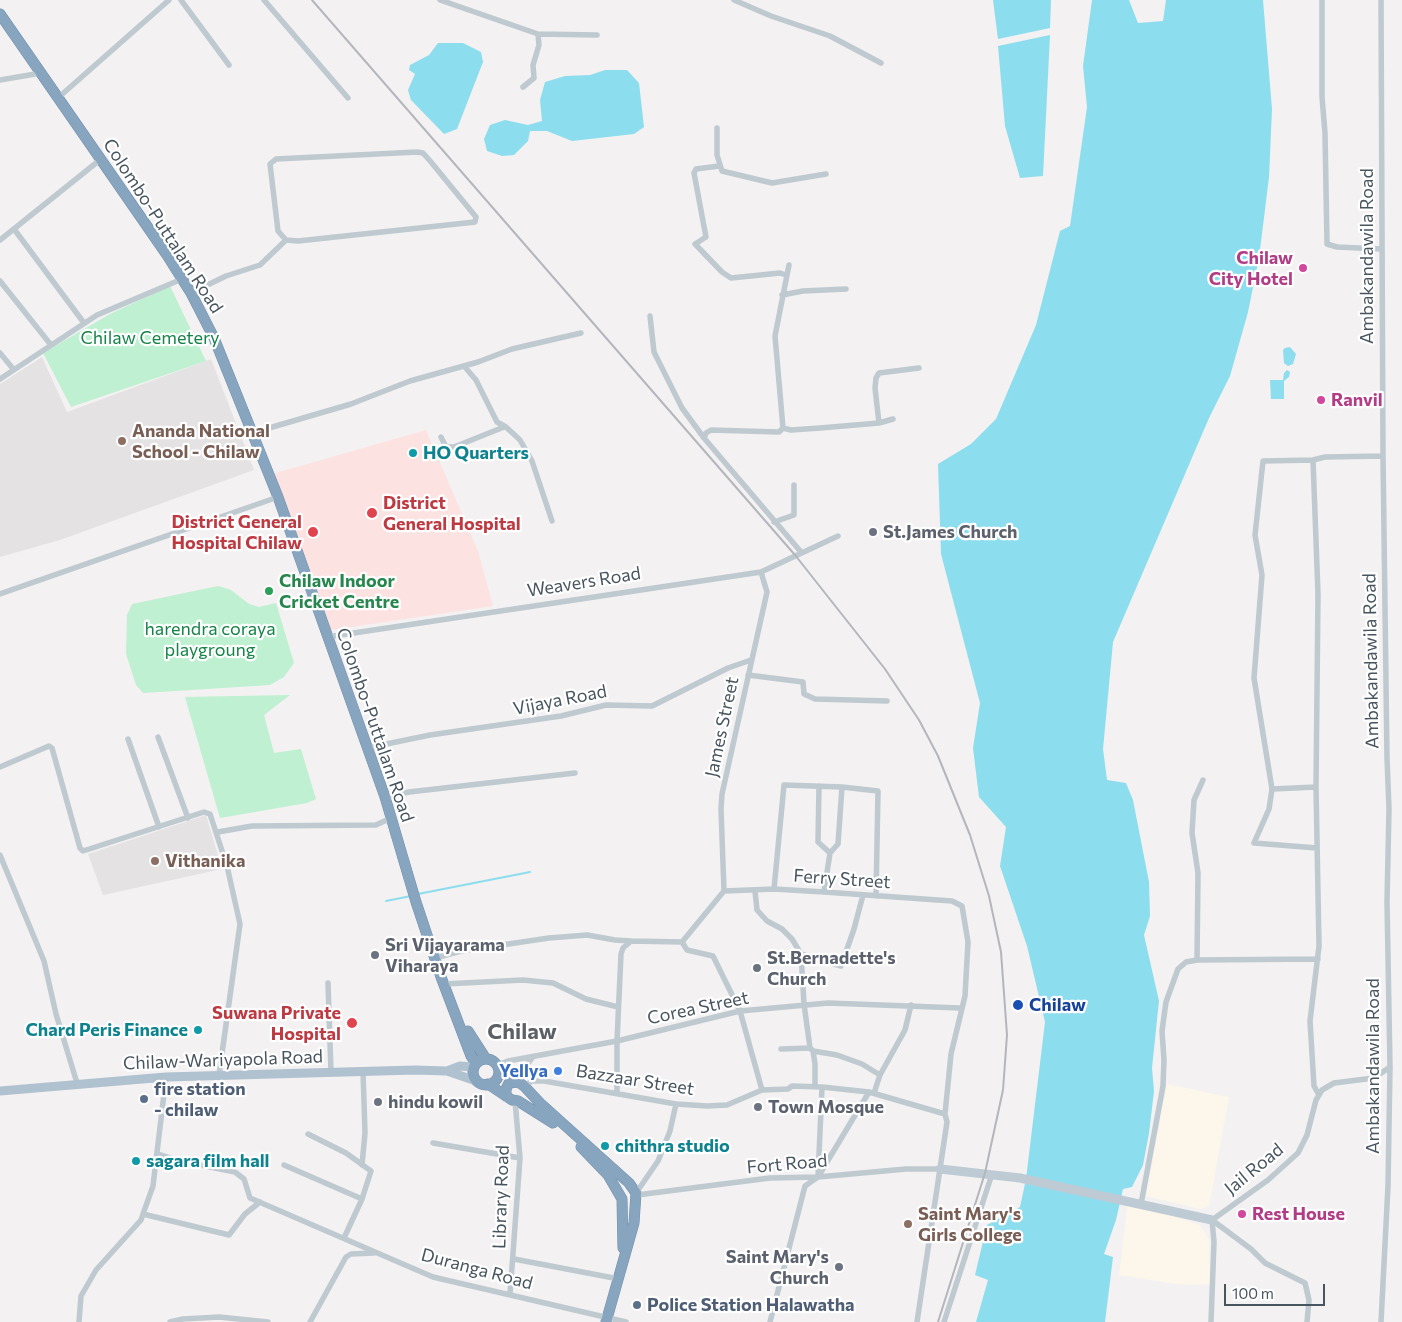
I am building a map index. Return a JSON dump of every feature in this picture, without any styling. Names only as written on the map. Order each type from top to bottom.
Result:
[{"type":"highway","name":"Colombo-Puttalam Road","points":[[0,14],[60,97],[182,279],[214,338],[278,497],[385,798],[434,958],[472,1056],[479,1063],[473,1074],[484,1083]]},
{"type":"highway","points":[[479,1063],[497,1065],[497,1077],[484,1083]]},
{"type":"highway","points":[[513,1099],[507,1086],[512,1082],[522,1084],[629,1183],[636,1196],[634,1223],[607,1320]]},
{"type":"highway","points":[[484,1083],[543,1114],[570,1136],[608,1175],[622,1199]]},
{"type":"highway","points":[[513,1099],[524,1095],[522,1084]]},
{"type":"highway","points":[[623,1259],[622,1194],[626,1190],[632,1189],[636,1196]]},
{"type":"main road","points":[[447,1071],[460,1066],[479,1063]]},
{"type":"main road","name":"Chilaw-Wariyapola Road","points":[[0,1091],[77,1083],[166,1077],[363,1071],[447,1071]]},
{"type":"main road","points":[[447,1071],[484,1083]]},
{"type":"street","points":[[60,97],[169,0]]},
{"type":"street","points":[[181,0],[229,65]]},
{"type":"street","points":[[264,0],[348,98]]},
{"type":"street","points":[[440,0],[538,34],[597,35]]},
{"type":"street","points":[[734,0],[771,16],[830,36],[881,63]]},
{"type":"street","points":[[1322,0],[1322,97],[1325,133],[1327,244],[1337,247],[1382,249]]},
{"type":"street","name":"Ambakandawila Road","points":[[1381,0],[1383,456],[1387,758],[1390,809],[1387,902],[1390,1067],[1388,1186],[1381,1322]]},
{"type":"street","points":[[523,87],[534,78],[533,65],[539,44],[538,34]]},
{"type":"street","points":[[0,80],[41,73]]},
{"type":"street","points":[[717,128],[719,166],[722,171],[772,183],[826,174]]},
{"type":"street","points":[[191,293],[226,276],[260,265],[286,240],[456,226],[473,223],[476,217],[423,153],[276,159],[270,164],[278,231],[286,240]]},
{"type":"street","points":[[0,240],[101,159]]},
{"type":"street","points":[[719,166],[696,169],[694,173],[706,237],[695,244],[722,272],[731,278],[780,273],[786,275]]},
{"type":"street","points":[[14,229],[84,323]]},
{"type":"street","points":[[783,428],[775,336],[789,265]]},
{"type":"street","points":[[0,379],[97,315],[182,279]]},
{"type":"street","points":[[0,281],[51,346]]},
{"type":"street","points":[[782,295],[803,291],[846,289]]},
{"type":"street","points":[[650,316],[654,352],[682,408],[704,438],[801,552]]},
{"type":"street","points":[[252,433],[351,404],[410,381],[464,366],[512,349],[581,333]]},
{"type":"street","points":[[0,353],[14,370]]},
{"type":"street","points":[[464,366],[476,380],[497,422],[506,427],[520,440],[532,462],[552,521]]},
{"type":"street","points":[[879,423],[875,388],[876,378],[879,373],[919,368]]},
{"type":"street","points":[[783,428],[791,430],[879,423],[893,420]]},
{"type":"street","points":[[440,437],[446,447],[454,446],[499,427],[506,427]]},
{"type":"street","points":[[704,438],[706,433],[711,430],[779,432],[783,428]]},
{"type":"street","points":[[1317,848],[1254,844],[1268,809],[1272,789],[1254,678],[1262,575],[1255,535],[1263,462],[1314,460],[1325,457],[1383,456]]},
{"type":"street","points":[[1314,460],[1318,594],[1316,787],[1318,959],[1310,1021],[1314,1086],[1319,1095],[1322,1090],[1334,1084],[1381,1076],[1390,1067]]},
{"type":"street","points":[[774,522],[794,515],[794,485]]},
{"type":"street","points":[[0,594],[278,497]]},
{"type":"street","name":"Weavers Road","points":[[327,637],[761,572],[838,536]]},
{"type":"street","name":"James Street","points":[[724,891],[721,809],[725,779],[767,592],[761,572]]},
{"type":"street","name":"Vijaya Road","points":[[367,748],[430,735],[561,716],[606,705],[652,706],[728,668],[751,660]]},
{"type":"street","points":[[748,676],[803,682],[804,694],[815,699],[887,701]]},
{"type":"street","points":[[158,737],[188,818]]},
{"type":"street","points":[[128,739],[159,827]]},
{"type":"street","points":[[0,767],[49,746],[52,748],[80,848],[83,851],[204,812],[210,814],[218,832],[240,924],[219,1075]]},
{"type":"street","points":[[385,798],[409,792],[575,773]]},
{"type":"street","points":[[1197,960],[1198,873],[1192,834],[1194,800],[1202,780]]},
{"type":"street","points":[[774,889],[784,785],[842,787],[878,791],[876,896]]},
{"type":"street","points":[[819,786],[818,842],[830,853]]},
{"type":"street","points":[[824,892],[830,853],[838,844],[842,787]]},
{"type":"street","points":[[1272,789],[1316,787]]},
{"type":"street","points":[[218,832],[252,826],[376,825],[391,818]]},
{"type":"street","points":[[0,855],[44,961],[56,1014],[77,1083]]},
{"type":"street","name":"Ferry Street","points":[[724,891],[774,889],[824,892],[952,901],[962,906],[968,942],[965,996],[960,1008],[951,1054],[945,1114],[947,1122],[917,1322]]},
{"type":"street","points":[[682,942],[724,891]]},
{"type":"street","points":[[755,891],[757,910],[767,921],[782,929],[792,939],[801,954],[804,1004],[819,1086],[818,1177]]},
{"type":"street","points":[[801,954],[841,966],[863,895]]},
{"type":"street","points":[[434,958],[461,951],[549,938],[587,935],[615,940],[682,942]]},
{"type":"street","points":[[617,1093],[621,954],[623,948],[631,940]]},
{"type":"street","points":[[682,942],[688,950],[713,956],[740,1011],[762,1090]]},
{"type":"street","points":[[1141,1204],[1163,1086],[1162,1031],[1166,1002],[1178,969],[1186,962],[1197,960],[1318,959]]},
{"type":"street","points":[[444,984],[523,980],[553,983],[586,999],[618,1007]]},
{"type":"street","points":[[328,983],[331,1072]]},
{"type":"street","name":"Corea Street","points":[[497,1065],[508,1061],[617,1041],[740,1011],[788,1008],[804,1004],[911,1005],[960,1008]]},
{"type":"street","points":[[770,1322],[805,1186],[818,1177],[872,1092],[905,1030],[911,1005]]},
{"type":"street","points":[[781,1049],[811,1050],[837,1055],[854,1061],[880,1075]]},
{"type":"street","points":[[522,1084],[521,1072],[532,1058]]},
{"type":"street","points":[[362,1165],[365,1133],[363,1071]]},
{"type":"street","points":[[79,1322],[81,1296],[96,1270],[127,1237],[144,1214],[153,1186],[166,1077]]},
{"type":"street","name":"Bazzaar Street","points":[[522,1084],[538,1081],[676,1104],[727,1105],[762,1090],[819,1086],[872,1092],[945,1114]]},
{"type":"street","name":"Jail Road","points":[[1212,1220],[1268,1180],[1298,1153],[1307,1135],[1314,1106],[1319,1095]]},
{"type":"street","name":"Library Road","points":[[510,1294],[520,1158],[513,1099]]},
{"type":"street","points":[[636,1196],[658,1161],[670,1131],[676,1104]]},
{"type":"street","points":[[308,1134],[371,1171],[362,1199],[344,1238]]},
{"type":"street","points":[[433,1143],[520,1158]]},
{"type":"street","points":[[144,1214],[229,1235],[245,1214],[260,1202],[250,1198],[244,1179],[235,1172],[180,1161],[158,1154]]},
{"type":"street","points":[[284,1165],[362,1199]]},
{"type":"street","name":"Fort Road","points":[[636,1196],[770,1178],[818,1177],[906,1169],[940,1170]]},
{"type":"street","points":[[940,1170],[1020,1178],[1212,1220],[1251,1249],[1265,1263],[1305,1283],[1309,1300],[1307,1322]]},
{"type":"street","points":[[944,1322],[983,1196],[992,1174]]},
{"type":"street","name":"Duranga Road","points":[[260,1202],[433,1277],[510,1294],[607,1320],[626,1322]]},
{"type":"street","points":[[1211,1322],[1214,1242],[1212,1220]]},
{"type":"street","points":[[310,1322],[346,1257],[351,1254],[378,1253]]},
{"type":"street","points":[[514,1258],[618,1279]]},
{"type":"street","points":[[170,1322],[183,1319],[219,1317],[268,1322]]},
{"type":"shaded area","name":"Ananda National School - Chilaw","points":[[42,357],[67,412],[211,359],[254,470],[60,540],[0,557],[0,384]]},
{"type":"shaded area","name":"District General Hospital","points":[[426,430],[478,551],[493,606],[324,631],[269,475]]},
{"type":"shaded area","name":"Vithanika","points":[[206,815],[222,869],[103,895],[88,854]]},
{"type":"shaded area","points":[[1167,1084],[1229,1097],[1209,1206],[1201,1209],[1146,1196]]},
{"type":"shaded area","points":[[1128,1202],[1200,1225],[1209,1240],[1210,1285],[1176,1284],[1119,1275]]},
{"type":"green space","name":"Chilaw Cemetery","points":[[170,286],[206,361],[71,407],[43,353],[110,314]]},
{"type":"green space","name":"harendra coraya playgroung","points":[[218,586],[231,590],[249,604],[259,607],[276,603],[294,663],[284,677],[270,685],[143,693],[136,685],[126,654],[127,615],[132,604]]},
{"type":"green space","points":[[290,695],[264,715],[274,753],[301,749],[316,799],[307,803],[220,818],[185,697]]},
{"type":"water","points":[[993,0],[1051,0],[1050,28],[998,39]]},
{"type":"water","points":[[1092,0],[1129,0],[1138,23],[1163,21],[1166,0],[1263,0],[1272,109],[1269,177],[1259,258],[1248,312],[1230,376],[1209,418],[1113,642],[1103,749],[1107,780],[1126,783],[1133,800],[1149,882],[1150,916],[1144,935],[1159,1001],[1152,1068],[1154,1091],[1143,1165],[1132,1187],[1123,1189],[1116,1220],[1104,1254],[1113,1257],[1105,1322],[976,1322],[988,1280],[975,1275],[987,1225],[1020,1207],[1026,1179],[1045,1022],[1027,946],[1000,866],[1006,827],[979,797],[973,748],[980,703],[941,554],[938,464],[971,444],[996,419],[1036,325],[1060,231],[1070,226],[1087,107],[1083,66]]},
{"type":"water","points":[[1050,35],[1043,176],[1020,178],[1005,126],[998,46]]},
{"type":"water","points":[[438,43],[463,43],[481,52],[483,62],[457,129],[444,134],[411,100],[408,90],[415,74],[409,70],[410,65],[429,55]]},
{"type":"water","points":[[605,70],[627,70],[639,83],[644,127],[634,134],[572,141],[547,131],[530,131],[528,141],[514,155],[502,156],[487,151],[484,139],[490,125],[505,120],[528,125],[542,121],[540,100],[545,82],[565,76],[590,75]]},
{"type":"water","points":[[1290,347],[1296,354],[1293,364],[1288,366],[1284,363],[1283,350]]},
{"type":"water","points":[[1287,370],[1290,372],[1289,377],[1284,381],[1284,399],[1271,399],[1270,380],[1283,380],[1284,373]]},
{"type":"waterway","points":[[418,894],[530,872]]},
{"type":"waterway","points":[[386,901],[411,896]]},
{"type":"railway","points":[[312,0],[795,555],[885,669],[919,720],[938,756],[970,835],[989,896],[1001,952],[1007,1035],[1003,1090],[985,1173],[938,1322]]},
{"type":"place","name":"Chilaw City Hotel","points":[[1303,268]]},
{"type":"place","name":"Ranvil","points":[[1321,400]]},
{"type":"place","name":"Ananda National School - Chilaw","points":[[122,441]]},
{"type":"place","name":"HO Quarters","points":[[413,453]]},
{"type":"place","name":"District General Hospital","points":[[372,513]]},
{"type":"place","name":"District General Hospital Chilaw","points":[[313,532]]},
{"type":"place","name":"St.James Church","points":[[873,532]]},
{"type":"place","name":"Chilaw Indoor Cricket Centre","points":[[269,591]]},
{"type":"place","name":"Vithanika","points":[[155,861]]},
{"type":"place","name":"Sri Vijayarama Viharaya","points":[[375,955]]},
{"type":"place","name":"St.Bernadette's Church","points":[[757,968]]},
{"type":"place","name":"Chilaw","points":[[1018,1005]]},
{"type":"place","name":"Suwana Private Hospital","points":[[352,1023]]},
{"type":"place","name":"Chard Peris Finance","points":[[198,1030]]},
{"type":"place","name":"Yellya","points":[[558,1071]]},
{"type":"place","name":"fire station - chilaw","points":[[144,1099]]},
{"type":"place","name":"hindu kowil","points":[[378,1102]]},
{"type":"place","name":"Town Mosque","points":[[758,1107]]},
{"type":"place","name":"chithra studio","points":[[605,1146]]},
{"type":"place","name":"sagara film hall","points":[[136,1161]]},
{"type":"place","name":"Rest House","points":[[1242,1214]]},
{"type":"place","name":"Saint Mary's Girls College","points":[[908,1224]]},
{"type":"place","name":"Saint Mary's Church","points":[[839,1267]]},
{"type":"place","name":"Police Station Halawatha","points":[[637,1305]]},
{"type":"district","name":"Chilaw","points":[[522,1032]]}]
